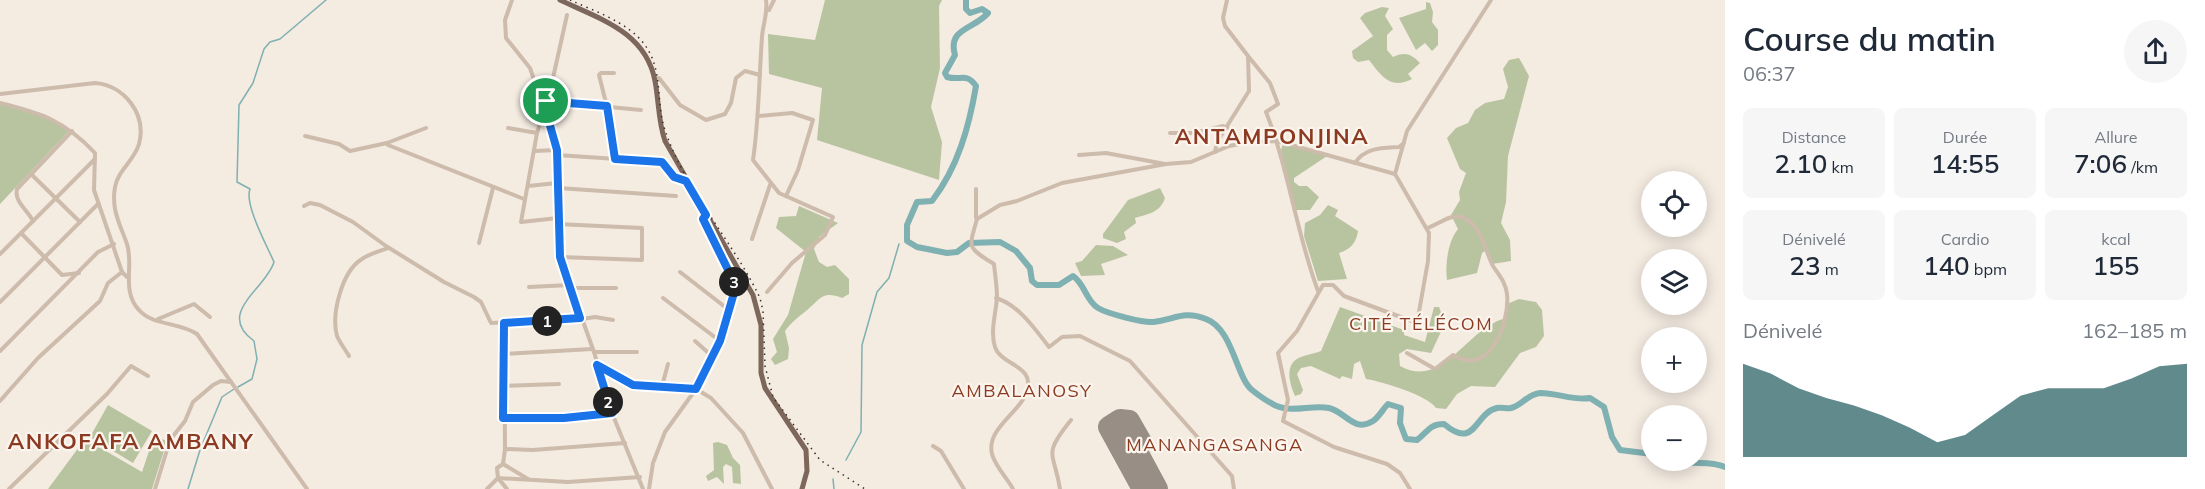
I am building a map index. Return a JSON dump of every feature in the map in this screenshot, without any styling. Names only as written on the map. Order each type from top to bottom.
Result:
[{"type":"main road","points":[[560,0],[632,37],[645,52],[655,79],[660,127],[686,181],[753,295],[760,325],[761,373],[765,388],[806,450],[807,471],[802,489]]},
{"type":"street","points":[[512,0],[505,20],[506,38],[530,68],[544,101]]},
{"type":"street","points":[[766,0],[768,13]]},
{"type":"street","points":[[767,292],[792,263],[825,235],[833,217],[786,196],[770,184],[753,160],[759,116],[762,34],[774,0]]},
{"type":"street","points":[[1227,0],[1223,18],[1225,26],[1277,96],[1278,104],[1266,112],[1277,141],[1302,243],[1318,291],[1316,302],[1278,353],[1288,400],[1283,421],[1334,447],[1388,464],[1400,473],[1410,489]]},
{"type":"street","points":[[1395,174],[1407,131],[1491,0]]},
{"type":"street","points":[[567,15],[544,101],[544,110],[557,153],[560,257],[593,350],[612,413],[643,489]]},
{"type":"street","points":[[1215,153],[1217,142],[1228,128],[1249,91],[1248,56]]},
{"type":"street","points":[[655,79],[659,78],[680,105],[706,120],[725,114],[731,104],[736,78],[745,71],[760,75]]},
{"type":"street","points":[[614,73],[599,75],[607,106],[615,159]]},
{"type":"street","points":[[0,94],[95,83],[106,84],[122,92],[130,102],[139,122],[139,144],[117,178],[114,192],[116,220],[127,244],[127,277],[138,310],[155,320],[179,324],[197,334],[307,489]]},
{"type":"street","points":[[544,101],[641,110]]},
{"type":"street","points":[[0,103],[44,114],[72,131],[95,153],[94,178],[98,204],[122,272],[127,277]]},
{"type":"street","points":[[544,110],[537,133],[521,222],[558,221],[642,228],[642,260],[560,257]]},
{"type":"street","points":[[759,116],[792,113],[813,120],[798,170],[786,196]]},
{"type":"street","points":[[1170,133],[1187,134],[1223,126],[1228,128]]},
{"type":"street","points":[[305,136],[339,144],[350,151],[387,143],[426,128]]},
{"type":"street","points":[[508,128],[537,133]]},
{"type":"street","points":[[33,221],[16,194],[17,189],[72,131]]},
{"type":"street","points":[[976,219],[1000,205],[1017,201],[1062,183],[1166,164],[1191,162],[1238,144],[1277,141],[1395,174],[1429,233],[1428,261],[1417,323],[1344,296],[1333,285],[1323,285],[1318,291]]},
{"type":"street","points":[[1355,163],[1364,153],[1384,147],[1399,147],[1405,142]]},
{"type":"street","points":[[387,143],[524,199]]},
{"type":"street","points":[[534,151],[662,162],[674,177],[686,181]]},
{"type":"street","points":[[1079,155],[1106,153],[1166,164]]},
{"type":"street","points":[[0,254],[95,159]]},
{"type":"street","points":[[1150,160],[1151,168]]},
{"type":"street","points":[[31,174],[80,222]]},
{"type":"street","points":[[752,239],[770,184]]},
{"type":"street","points":[[528,186],[557,186],[676,196]]},
{"type":"street","points":[[479,243],[493,188]]},
{"type":"street","points":[[976,189],[976,219],[970,239],[973,249],[994,264],[996,298],[994,345],[998,354],[1025,373],[1028,380],[1028,390],[1007,416],[991,446],[993,456],[1013,489]]},
{"type":"street","points":[[304,206],[310,203],[320,204],[353,222],[389,248],[444,282],[474,297],[481,302],[491,323],[595,317],[613,320]]},
{"type":"street","points":[[0,302],[98,204]]},
{"type":"street","points":[[649,489],[653,463],[665,432],[696,389],[713,357],[736,286],[707,230],[703,219],[706,215]]},
{"type":"street","points":[[1407,353],[1435,369],[1453,356],[1460,360],[1482,358],[1493,349],[1499,336],[1507,304],[1506,285],[1492,264],[1481,236],[1469,222],[1459,217],[1449,217],[1438,225],[1427,228]]},
{"type":"street","points":[[21,233],[62,275],[80,272]]},
{"type":"street","points":[[0,351],[98,252],[114,244]]},
{"type":"street","points":[[349,356],[340,344],[336,326],[341,286],[355,264],[363,258],[389,248]]},
{"type":"street","points":[[0,401],[38,358],[100,301],[108,283],[122,272]]},
{"type":"street","points":[[680,272],[729,310]]},
{"type":"street","points":[[530,288],[616,288]]},
{"type":"street","points":[[663,298],[720,341]]},
{"type":"street","points":[[996,298],[1005,301],[1020,313],[1049,347],[1062,337],[1080,336],[1130,361],[1232,476],[1234,489]]},
{"type":"street","points":[[155,320],[172,315],[194,304],[210,317]]},
{"type":"street","points":[[504,323],[505,449],[502,464],[497,468],[498,478],[507,489]]},
{"type":"street","points":[[695,341],[713,357]]},
{"type":"street","points":[[503,354],[593,350],[637,352]]},
{"type":"street","points":[[662,386],[668,364]]},
{"type":"street","points":[[597,365],[633,385],[696,389],[716,402],[743,434],[772,489]]},
{"type":"street","points":[[9,489],[107,394],[131,366],[148,376]]},
{"type":"street","points":[[155,489],[170,440],[184,422],[193,402],[221,381],[235,387]]},
{"type":"street","points":[[503,386],[559,384]]},
{"type":"street","points":[[503,418],[564,418],[612,413]]},
{"type":"street","points":[[1060,489],[1052,461],[1052,451],[1056,438],[1071,420]]},
{"type":"street","points":[[505,449],[533,450],[625,443]]},
{"type":"street","points":[[933,446],[941,451],[964,489]]},
{"type":"street","points":[[502,464],[530,479]]},
{"type":"street","points":[[487,489],[498,478],[568,482],[640,477]]},
{"type":"green space","points":[[825,0],[942,0],[939,6],[940,68],[931,107],[942,142],[939,180],[817,140],[822,88],[769,74],[768,34],[815,40]]},
{"type":"green space","points":[[1426,2],[1430,3],[1433,12],[1432,22],[1438,30],[1438,45],[1432,51],[1425,43],[1416,50],[1399,18],[1426,9]]},
{"type":"green space","points":[[1382,7],[1389,8],[1385,16],[1393,29],[1387,35],[1387,50],[1393,57],[1408,54],[1420,63],[1408,74],[1412,79],[1405,82],[1398,83],[1388,80],[1369,60],[1358,62],[1353,58],[1352,51],[1373,36],[1360,18],[1365,13]]},
{"type":"green space","points":[[1519,58],[1529,76],[1508,156],[1506,202],[1501,223],[1510,240],[1511,261],[1492,264],[1487,250],[1482,253],[1477,273],[1447,280],[1448,253],[1458,229],[1451,215],[1460,200],[1459,192],[1466,173],[1460,169],[1447,138],[1456,128],[1468,123],[1475,110],[1485,103],[1504,99],[1508,87],[1503,69],[1509,60]]},
{"type":"green space","points":[[0,103],[44,114],[70,130],[0,204]]},
{"type":"green space","points":[[1283,144],[1327,156],[1294,178],[1294,182],[1299,186],[1307,186],[1319,197],[1310,210],[1295,210],[1281,150]]},
{"type":"green space","points":[[1160,188],[1165,198],[1163,203],[1153,212],[1135,218],[1136,223],[1124,232],[1126,239],[1117,243],[1103,238],[1103,234],[1128,200]]},
{"type":"green space","points":[[1328,205],[1338,210],[1335,216],[1358,231],[1352,245],[1339,253],[1347,279],[1318,281],[1304,236],[1305,223],[1320,215]]},
{"type":"green space","points":[[799,206],[838,223],[819,237],[814,249],[819,262],[827,267],[835,265],[849,279],[849,294],[842,298],[830,295],[822,297],[795,320],[785,331],[789,348],[788,359],[775,365],[771,359],[777,352],[773,339],[788,315],[806,252],[776,228],[779,217],[796,216]]},
{"type":"green space","points":[[1096,245],[1113,246],[1128,255],[1101,264],[1105,275],[1081,276],[1075,263],[1082,261]]},
{"type":"green space","points":[[1519,299],[1536,302],[1542,310],[1544,336],[1536,347],[1520,353],[1495,387],[1471,386],[1457,394],[1446,409],[1436,408],[1432,403],[1404,390],[1366,379],[1360,361],[1354,364],[1352,379],[1342,376],[1340,379],[1311,366],[1301,368],[1297,374],[1303,390],[1301,394],[1295,396],[1289,374],[1292,364],[1301,357],[1321,351],[1340,307],[1404,330],[1404,335],[1425,342],[1434,307],[1439,307],[1445,323],[1431,353],[1407,349],[1399,354],[1400,366],[1415,371],[1429,370],[1441,365],[1477,334],[1503,319],[1507,304]]},
{"type":"green space","points":[[108,405],[152,431],[133,463],[90,437]]},
{"type":"green space","points":[[154,436],[167,441],[152,489],[48,489],[85,439],[142,472]]},
{"type":"green space","points":[[713,443],[727,445],[733,458],[740,465],[741,484],[733,483],[732,467],[726,464],[723,467],[724,484],[717,477],[708,481],[706,476],[714,470]]},
{"type":"waterway","points":[[238,387],[252,379],[257,359],[254,341],[243,331],[240,321],[241,311],[274,262],[253,214],[249,196],[250,189],[237,182],[239,105],[253,83],[264,49],[270,42],[280,39],[326,0]]},
{"type":"waterway","points":[[966,0],[966,9],[970,13],[982,9],[988,13],[958,34],[955,39],[955,55],[945,73],[947,77],[969,79],[976,86],[970,116],[956,160],[941,188],[932,201],[917,202],[907,225],[907,241],[917,247],[947,253],[957,252],[969,243],[1000,242],[1016,251],[1030,268],[1032,281],[1037,285],[1059,285],[1073,276],[1094,305],[1103,310],[1126,318],[1148,322],[1185,315],[1206,319],[1222,332],[1247,384],[1259,395],[1278,406],[1292,409],[1329,408],[1360,425],[1373,421],[1388,404],[1401,408],[1400,423],[1406,439],[1417,440],[1439,424],[1444,424],[1463,434],[1469,432],[1489,411],[1515,407],[1528,397],[1540,393],[1590,398],[1604,407],[1612,437],[1620,450],[1641,453]]},
{"type":"waterway","points":[[846,460],[861,432],[862,345],[877,292],[889,278],[899,244]]},
{"type":"waterway","points":[[188,489],[200,450],[222,397],[234,389]]},
{"type":"waterway","points":[[1707,464],[1725,467]]},
{"type":"waterway","points":[[833,479],[834,489]]},
{"type":"runway","points":[[1143,489],[1109,427],[1120,420],[1129,421],[1141,442],[1136,450],[1157,489]]},
{"type":"railway","points":[[570,0],[620,23],[637,36],[650,53],[657,74],[664,127],[672,150],[760,298],[763,311],[765,366],[773,397],[820,460],[865,489]]},
{"type":"district","name":"ANTAMPONJINA","points":[[1272,136]]},
{"type":"district","name":"CITÉ TÉLÉCOM","points":[[1421,324]]},
{"type":"district","name":"AMBALANOSY","points":[[1022,391]]},
{"type":"district","name":"ANKOFAFA AMBANY","points":[[131,441]]},
{"type":"district","name":"MANANGASANGA","points":[[1215,445]]},
{"type":"route","points":[[543,101],[546,101],[607,106],[615,159],[662,162],[674,177],[686,181],[706,215],[703,219],[707,230],[713,237],[736,286],[720,341],[696,389],[633,385],[597,365],[612,413],[564,418],[503,418],[504,323],[580,318],[560,257],[557,224],[557,150],[544,110],[543,101]]}]
